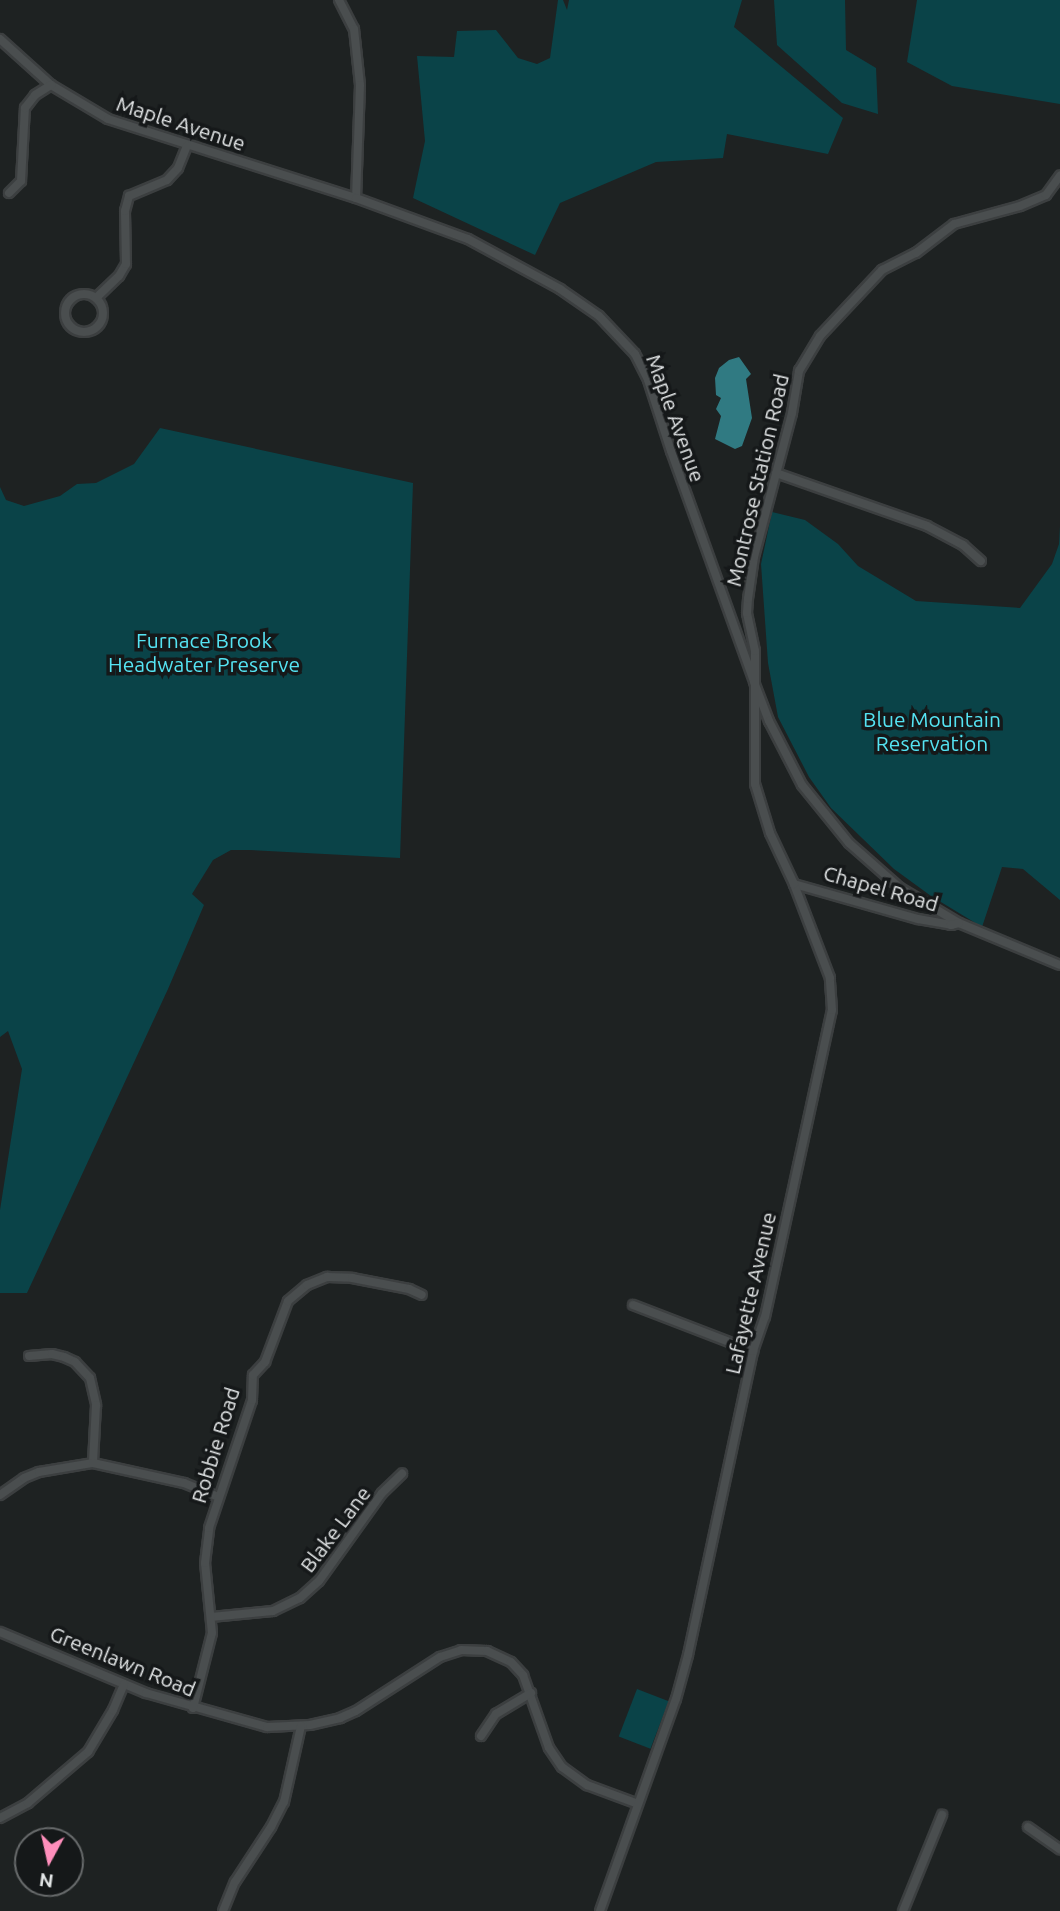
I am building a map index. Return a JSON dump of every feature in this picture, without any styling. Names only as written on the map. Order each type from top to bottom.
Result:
[{"type":"street","points":[[339,0],[354,29],[360,85],[356,198]]},
{"type":"street","name":"Maple Avenue","points":[[0,39],[51,85],[108,119],[356,198],[468,239],[584,305],[627,343],[648,380],[754,682],[802,785],[844,837],[900,888],[959,923],[1060,965]]},
{"type":"street","points":[[9,193],[21,181],[25,108],[35,95],[51,85]]},
{"type":"street","points":[[96,298],[119,276],[126,264],[125,211],[129,197],[173,174],[187,146]]},
{"type":"street","name":"Montrose Station Road","points":[[754,682],[755,651],[747,612],[754,557],[799,371],[820,335],[889,265],[916,253],[954,224],[1036,200],[1052,190],[1060,176]]},
{"type":"street","points":[[78,295],[96,298],[102,307],[100,323],[88,331],[74,329],[65,314],[68,302],[78,295]]},
{"type":"street","points":[[776,473],[927,527],[963,545],[981,561]]},
{"type":"street","name":"Lafayette Avenue","points":[[600,1911],[676,1699],[688,1655],[753,1351],[765,1317],[833,1000],[830,978],[794,884],[770,833],[755,784],[754,682]]},
{"type":"street","name":"Chapel Road","points":[[794,884],[918,919],[951,925],[959,923]]},
{"type":"street","name":"Robbie Road","points":[[193,1708],[212,1633],[205,1563],[209,1528],[252,1400],[253,1375],[265,1362],[288,1301],[307,1285],[327,1277],[363,1280],[409,1289],[422,1295]]},
{"type":"street","points":[[633,1305],[753,1351]]},
{"type":"street","points":[[29,1356],[52,1354],[64,1357],[75,1362],[90,1378],[96,1405],[93,1464]]},
{"type":"street","points":[[0,1496],[24,1478],[39,1472],[93,1464],[184,1483],[218,1497]]},
{"type":"street","name":"Blake Lane","points":[[211,1617],[273,1611],[300,1598],[319,1581],[382,1493],[402,1474]]},
{"type":"street","name":"Greenlawn Road","points":[[0,1632],[124,1684],[193,1708],[267,1727],[302,1726],[356,1712],[440,1657],[461,1650],[487,1651],[511,1662],[523,1675],[549,1748],[562,1767],[587,1785],[638,1804]]},
{"type":"street","points":[[0,1818],[28,1803],[88,1752],[113,1710],[124,1684]]},
{"type":"street","points":[[481,1736],[496,1714],[531,1693]]},
{"type":"street","points":[[223,1911],[235,1882],[284,1802],[302,1726]]},
{"type":"street","points":[[904,1911],[942,1815]]},
{"type":"street","points":[[1028,1827],[1060,1849]]},
{"type":"green space","points":[[558,0],[563,0],[567,10],[569,0],[742,0],[734,27],[843,118],[828,154],[727,134],[723,158],[656,162],[560,203],[535,255],[413,198],[425,141],[417,56],[454,57],[457,31],[496,30],[518,58],[537,64],[550,58]]},
{"type":"green space","points":[[774,0],[845,0],[846,50],[876,68],[878,114],[842,103],[777,45]]},
{"type":"green space","points":[[917,0],[1060,0],[1060,104],[952,86],[907,62]]},
{"type":"green space","name":"Furnace Brook Headwater Preserve","points":[[160,428],[413,483],[400,858],[231,850],[213,860],[192,894],[204,905],[168,989],[27,1293],[0,1293],[0,1210],[22,1069],[8,1031],[0,1037],[0,487],[6,500],[24,506],[60,496],[77,484],[96,483],[134,464]]},
{"type":"green space","name":"Blue Mountain Reservation","points":[[772,512],[805,520],[838,544],[858,566],[916,601],[1020,608],[1052,564],[1059,544],[1060,526],[1060,900],[1023,869],[1002,867],[982,927],[931,896],[894,869],[831,808],[809,777],[778,717],[768,663],[761,564]]},
{"type":"green space","points":[[637,1689],[669,1701],[650,1749],[619,1737]]},
{"type":"shaded area","points":[[739,357],[751,374],[746,379],[752,418],[742,446],[735,449],[715,439],[721,416],[716,409],[721,398],[716,395],[715,378],[719,368],[729,360]]}]
